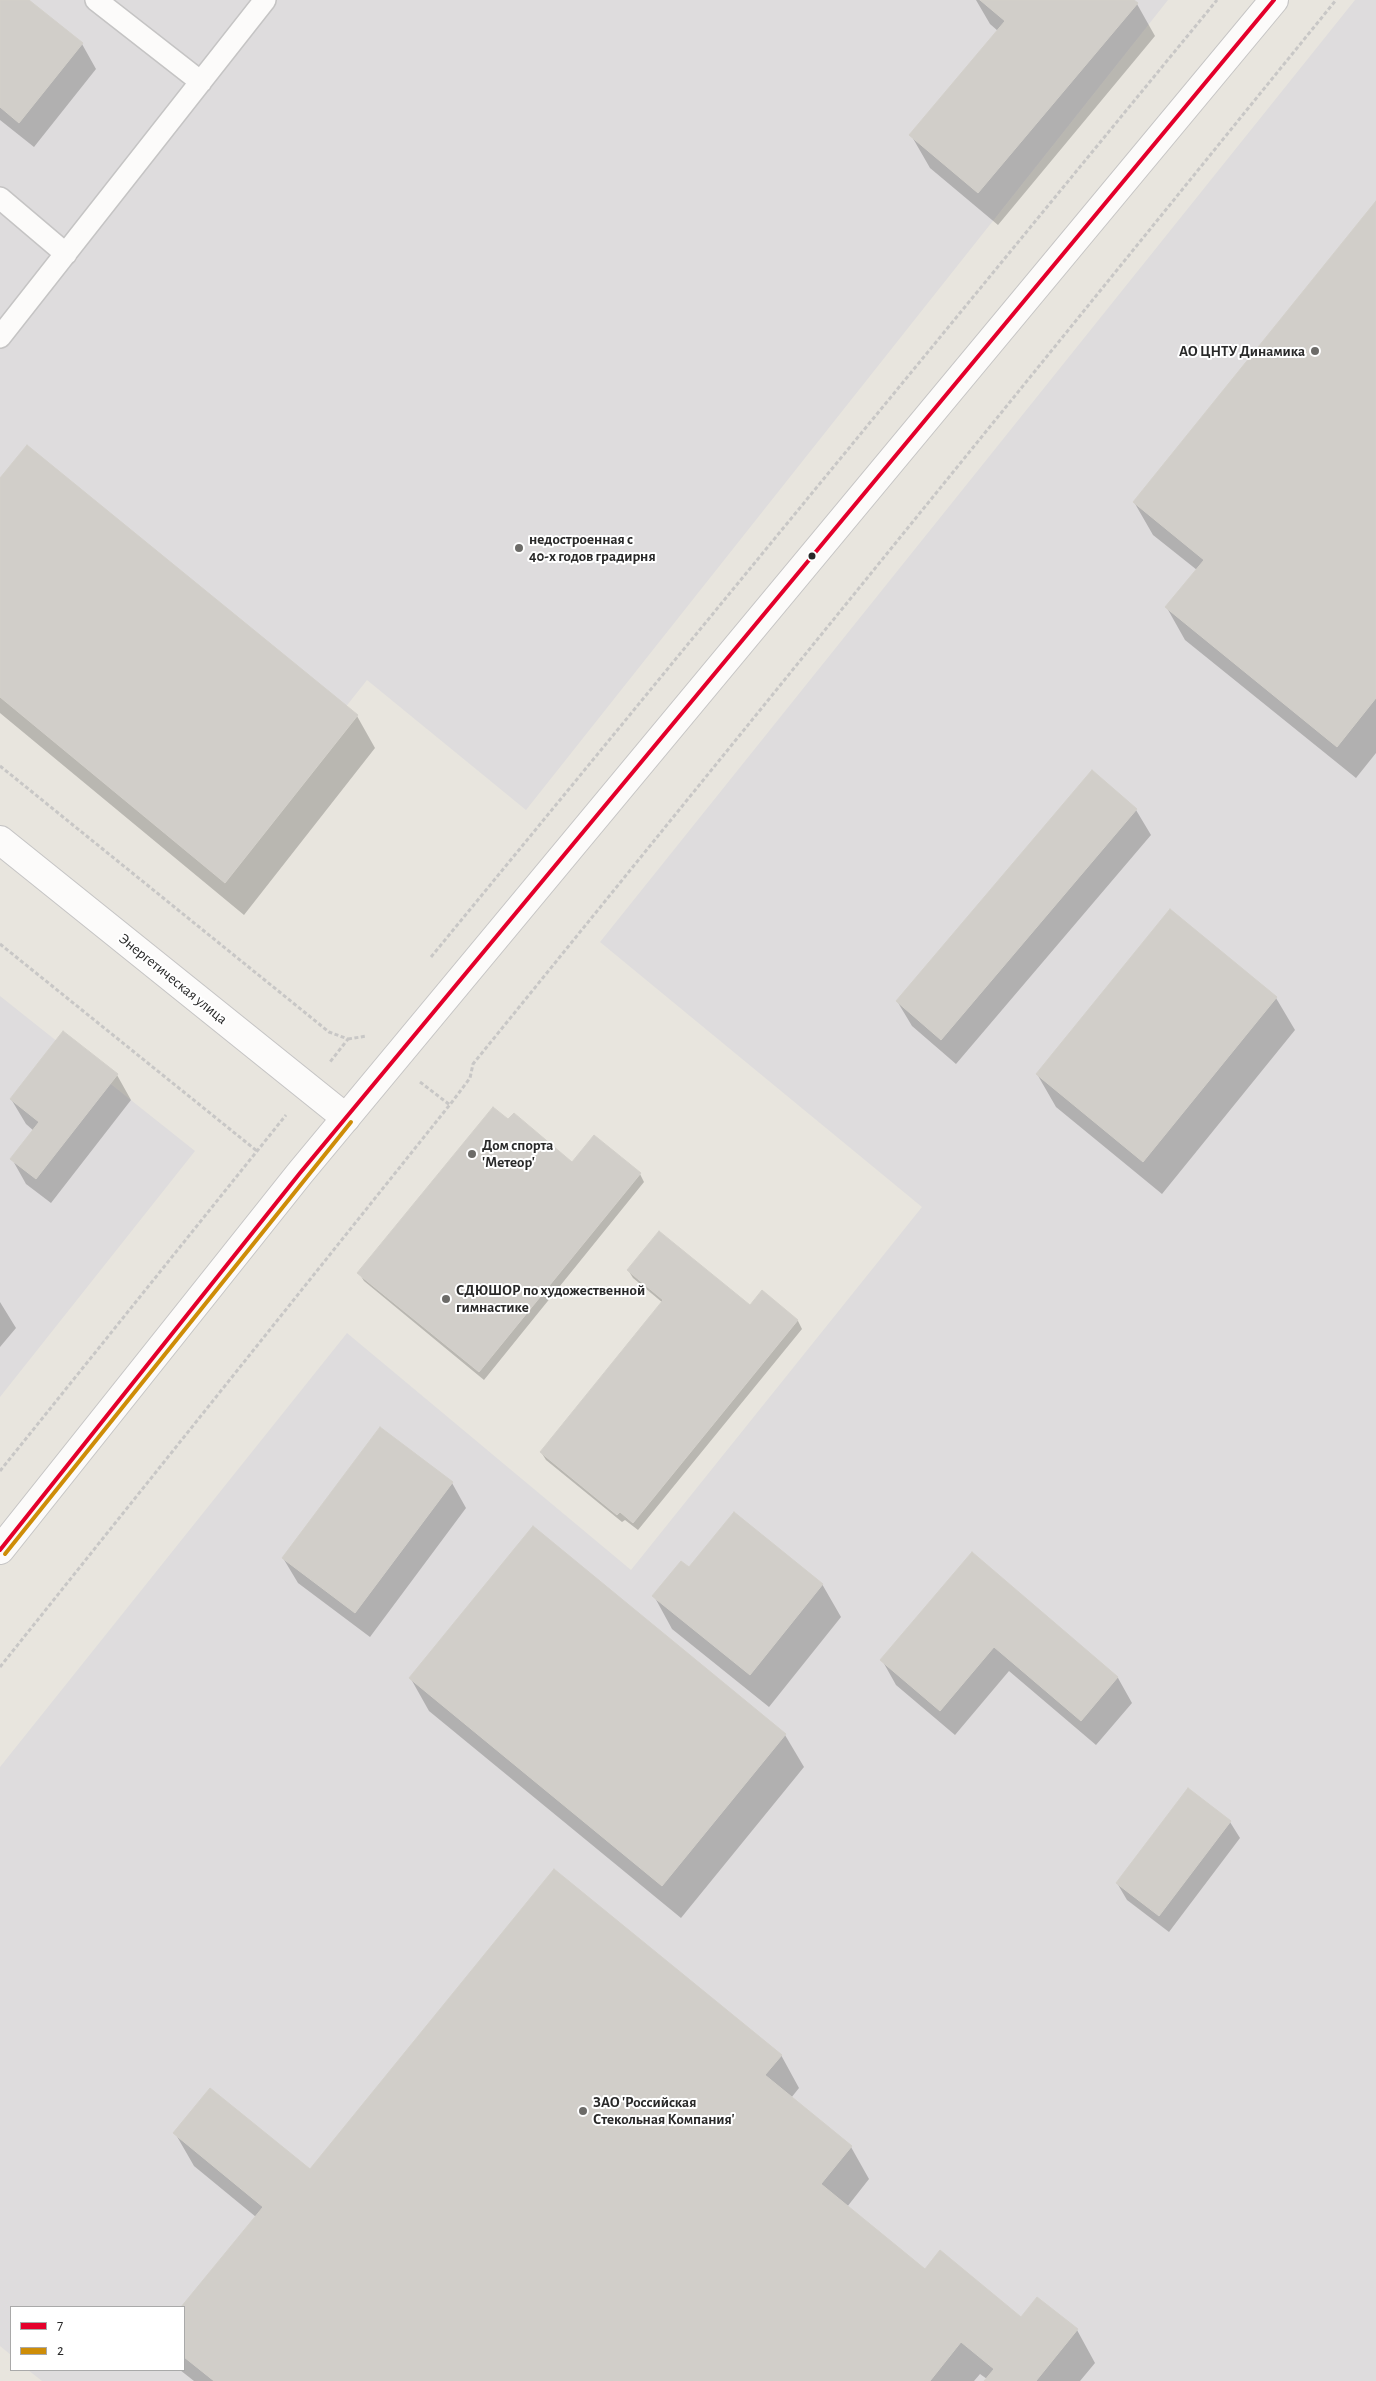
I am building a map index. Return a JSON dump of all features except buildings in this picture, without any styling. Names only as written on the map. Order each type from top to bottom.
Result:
[{"type":"street","points":[[0,1550],[346,1118],[1274,0]]},
{"type":"street","name":"Энергетическая улица","points":[[0,840],[346,1118]]},
{"type":"lane","points":[[96,0],[201,82]]},
{"type":"lane","points":[[0,338],[265,0]]},
{"type":"lane","points":[[0,198],[66,254]]},
{"type":"path","points":[[428,961],[1217,0]]},
{"type":"path","points":[[0,1667],[452,1102],[470,1078],[473,1064],[1336,0]]},
{"type":"path","points":[[0,766],[329,1032],[348,1039],[365,1038],[372,1030]]},
{"type":"path","points":[[0,944],[257,1151]]},
{"type":"path","points":[[0,1471],[348,1039]]},
{"type":"shaded area","points":[[0,0],[1168,0],[526,810],[367,680],[220,866],[0,687]]},
{"type":"shaded area","points":[[1355,0],[1376,0],[1376,2381],[42,2381],[29,2371],[185,2371],[185,2306],[10,2306],[10,2354],[0,2346],[0,1767],[347,1333],[631,1570],[922,1207],[600,942]]},
{"type":"shaded area","points":[[0,996],[195,1151],[0,1397]]},
{"type":"transit line","name":"7","points":[[0,1550],[300,1173],[1274,0]]},
{"type":"transit line","name":"2","points":[[5,1554],[351,1122]]},
{"type":"place","name":"АО ЦНТУ Динамика","points":[[1315,351]]},
{"type":"place","name":"недостроенная с 40-х годов градирня","points":[[519,548]]},
{"type":"place","name":"Дом спорта 'Метеор'","points":[[472,1154]]},
{"type":"place","name":"СДЮШОР по художественной гимнастике","points":[[446,1299]]},
{"type":"place","name":"ЗАО 'Российская Стекольная Компания'","points":[[583,2111]]}]
